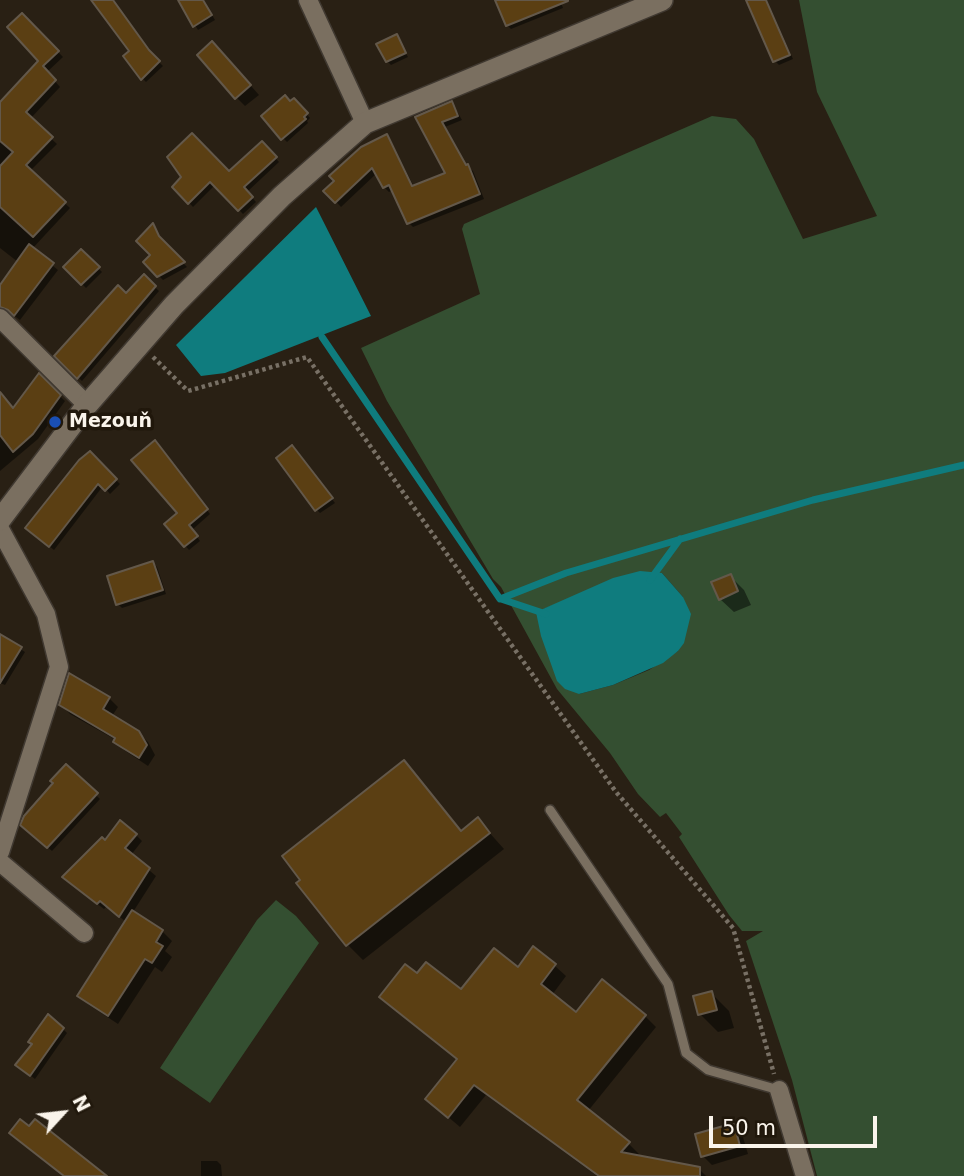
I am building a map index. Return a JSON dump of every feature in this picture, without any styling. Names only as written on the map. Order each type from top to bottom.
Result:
[{"type":"street","points":[[308,0],[365,123]]},
{"type":"street","points":[[0,520],[88,405],[174,305],[282,196],[365,123],[655,1]]},
{"type":"street","points":[[0,318],[88,405]]},
{"type":"street","points":[[0,530],[46,614],[59,667],[0,852]]},
{"type":"street","points":[[0,862],[84,933]]},
{"type":"street","points":[[779,1090],[805,1176]]},
{"type":"lane","points":[[550,810],[668,984],[686,1053],[708,1070],[779,1090]]},
{"type":"path","points":[[139,345],[188,391],[307,357],[617,792],[733,928],[779,1090]]},
{"type":"green space","points":[[799,0],[964,0],[964,1176],[817,1176],[792,1080],[746,941],[763,931],[742,931],[729,915],[679,837],[682,834],[666,813],[660,817],[638,794],[610,753],[557,689],[501,587],[493,579],[387,401],[361,348],[480,294],[462,229],[464,224],[712,116],[736,119],[754,139],[803,239],[877,216],[817,92]],"holes":[[[662,573],[683,597],[678,651],[649,670],[613,685],[579,694],[536,612],[574,597]]]},
{"type":"green space","points":[[276,900],[296,916],[319,943],[210,1103],[160,1068],[257,920]]},
{"type":"water","points":[[316,207],[371,316],[225,373],[201,376],[176,345]]},
{"type":"water","points":[[640,571],[662,573],[683,597],[691,614],[684,643],[663,663],[613,685],[579,694],[565,689],[557,681],[541,636],[536,612],[613,578]]},
{"type":"building","points":[[91,0],[113,0],[160,61],[141,80],[123,56],[129,51]]},
{"type":"building","points":[[178,0],[203,0],[212,15],[193,27]]},
{"type":"building","points":[[495,0],[568,0],[568,1],[506,26]]},
{"type":"building","points":[[746,0],[766,0],[790,55],[773,62]]},
{"type":"building","points":[[22,13],[59,51],[43,66],[56,80],[26,112],[53,137],[26,165],[66,202],[33,237],[0,207],[0,166],[13,152],[0,141],[0,102],[38,61],[7,27]]},
{"type":"building","points":[[397,34],[406,53],[386,62],[376,44]]},
{"type":"building","points":[[212,41],[251,85],[235,99],[197,55]]},
{"type":"building","points":[[285,95],[290,101],[294,98],[308,113],[304,117],[306,119],[281,140],[261,116]]},
{"type":"building","points":[[452,101],[458,116],[442,122],[466,165],[468,164],[480,194],[407,224],[389,185],[383,188],[372,168],[335,203],[323,191],[334,181],[329,176],[361,147],[387,134],[412,186],[445,173],[415,117]]},
{"type":"building","points":[[192,133],[229,171],[262,141],[277,157],[244,187],[253,197],[238,211],[210,182],[188,204],[172,187],[181,177],[167,157]]},
{"type":"building","points":[[153,223],[159,236],[185,262],[157,277],[143,262],[150,255],[136,241]]},
{"type":"building","points":[[29,244],[54,263],[14,316],[0,307],[0,285]]},
{"type":"building","points":[[81,249],[100,267],[81,285],[63,267]]},
{"type":"building","points":[[144,274],[156,286],[77,379],[54,356],[118,285],[126,293]]},
{"type":"building","points":[[39,373],[61,395],[33,434],[13,452],[0,435],[0,392],[13,408]]},
{"type":"building","points":[[155,440],[208,509],[189,525],[198,536],[184,547],[164,524],[177,513],[131,460]]},
{"type":"building","points":[[292,445],[333,498],[315,511],[276,458]]},
{"type":"building","points":[[90,451],[117,479],[105,491],[98,484],[49,547],[25,528],[79,460]]},
{"type":"building","points":[[153,561],[163,590],[116,605],[107,576]]},
{"type":"building","points":[[731,574],[738,591],[719,600],[711,582]]},
{"type":"building","points":[[0,634],[22,647],[0,683]]},
{"type":"building","points":[[69,673],[110,697],[103,709],[139,731],[147,745],[139,758],[113,742],[115,738],[59,705]]},
{"type":"building","points":[[404,760],[461,831],[478,817],[490,833],[346,946],[296,883],[300,880],[282,856]]},
{"type":"building","points":[[66,764],[98,793],[47,848],[20,825],[24,816],[53,783],[50,781]]},
{"type":"building","points":[[120,820],[137,834],[125,848],[150,868],[119,917],[100,901],[97,904],[62,877],[102,837],[105,840]]},
{"type":"building","points":[[132,910],[163,930],[156,942],[163,946],[152,963],[145,959],[108,1016],[77,996]]},
{"type":"building","points":[[533,946],[556,964],[541,984],[576,1012],[602,979],[646,1015],[577,1100],[630,1142],[621,1152],[700,1167],[700,1176],[599,1176],[474,1085],[448,1118],[425,1099],[457,1059],[379,997],[405,964],[417,973],[426,962],[461,989],[494,948],[518,967]]},
{"type":"building","points":[[712,991],[717,1010],[698,1015],[693,996]]},
{"type":"building","points":[[48,1014],[64,1028],[30,1076],[15,1065],[32,1044],[28,1042]]},
{"type":"building","points":[[20,1119],[29,1126],[35,1119],[107,1176],[64,1176],[9,1133]]},
{"type":"building","points":[[734,1123],[740,1146],[701,1157],[695,1134]]},
{"type":"waterway","points":[[322,337],[500,599],[566,573],[813,500],[964,465]]},
{"type":"waterway","points":[[650,580],[680,539]]},
{"type":"waterway","points":[[501,599],[546,614]]},
{"type":"place","name":"Mezouň","points":[[55,422]]}]
